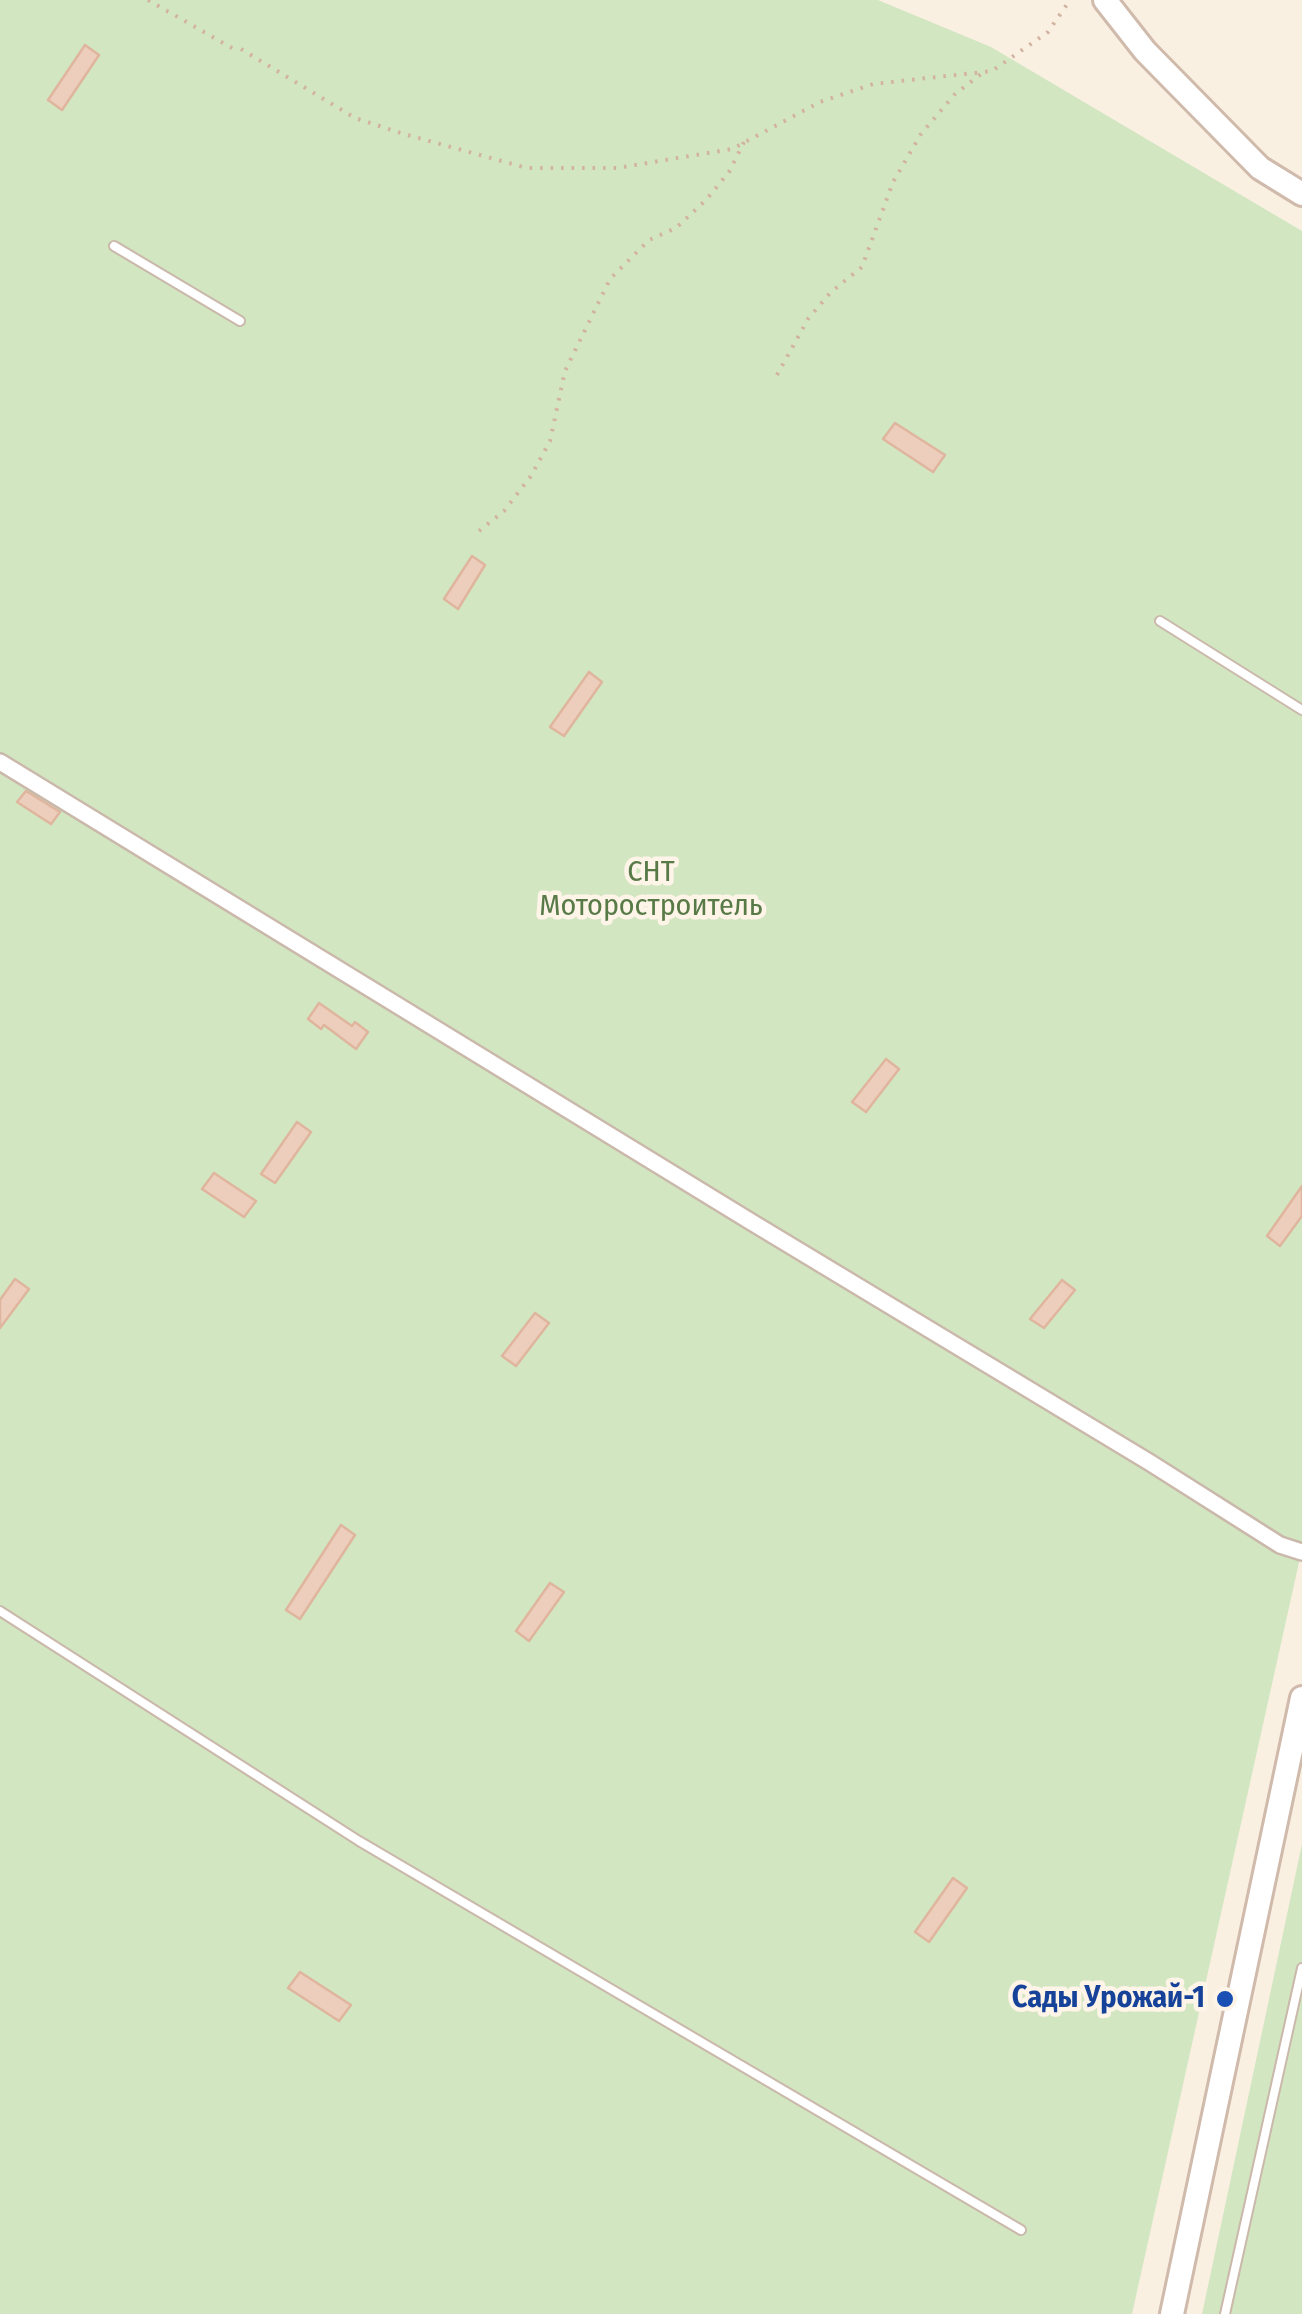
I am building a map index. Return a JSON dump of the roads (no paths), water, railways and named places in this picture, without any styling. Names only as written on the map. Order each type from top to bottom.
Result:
[{"type":"street","points":[[1104,0],[1145,51],[1260,168],[1302,194]]},
{"type":"street","points":[[0,762],[1280,1545],[1302,1552]]},
{"type":"street","points":[[1172,2314],[1302,1698]]},
{"type":"lane","points":[[114,246],[240,321]]},
{"type":"lane","points":[[1160,621],[1302,710]]},
{"type":"lane","points":[[0,1610],[360,1840],[1021,2230]]},
{"type":"lane","points":[[1225,2314],[1302,1968]]},
{"type":"place","name":"Сады Урожай-1","points":[[1225,1999]]},
{"type":"park label","name":"СНТ Моторостроитель","points":[[651,890]]}]
